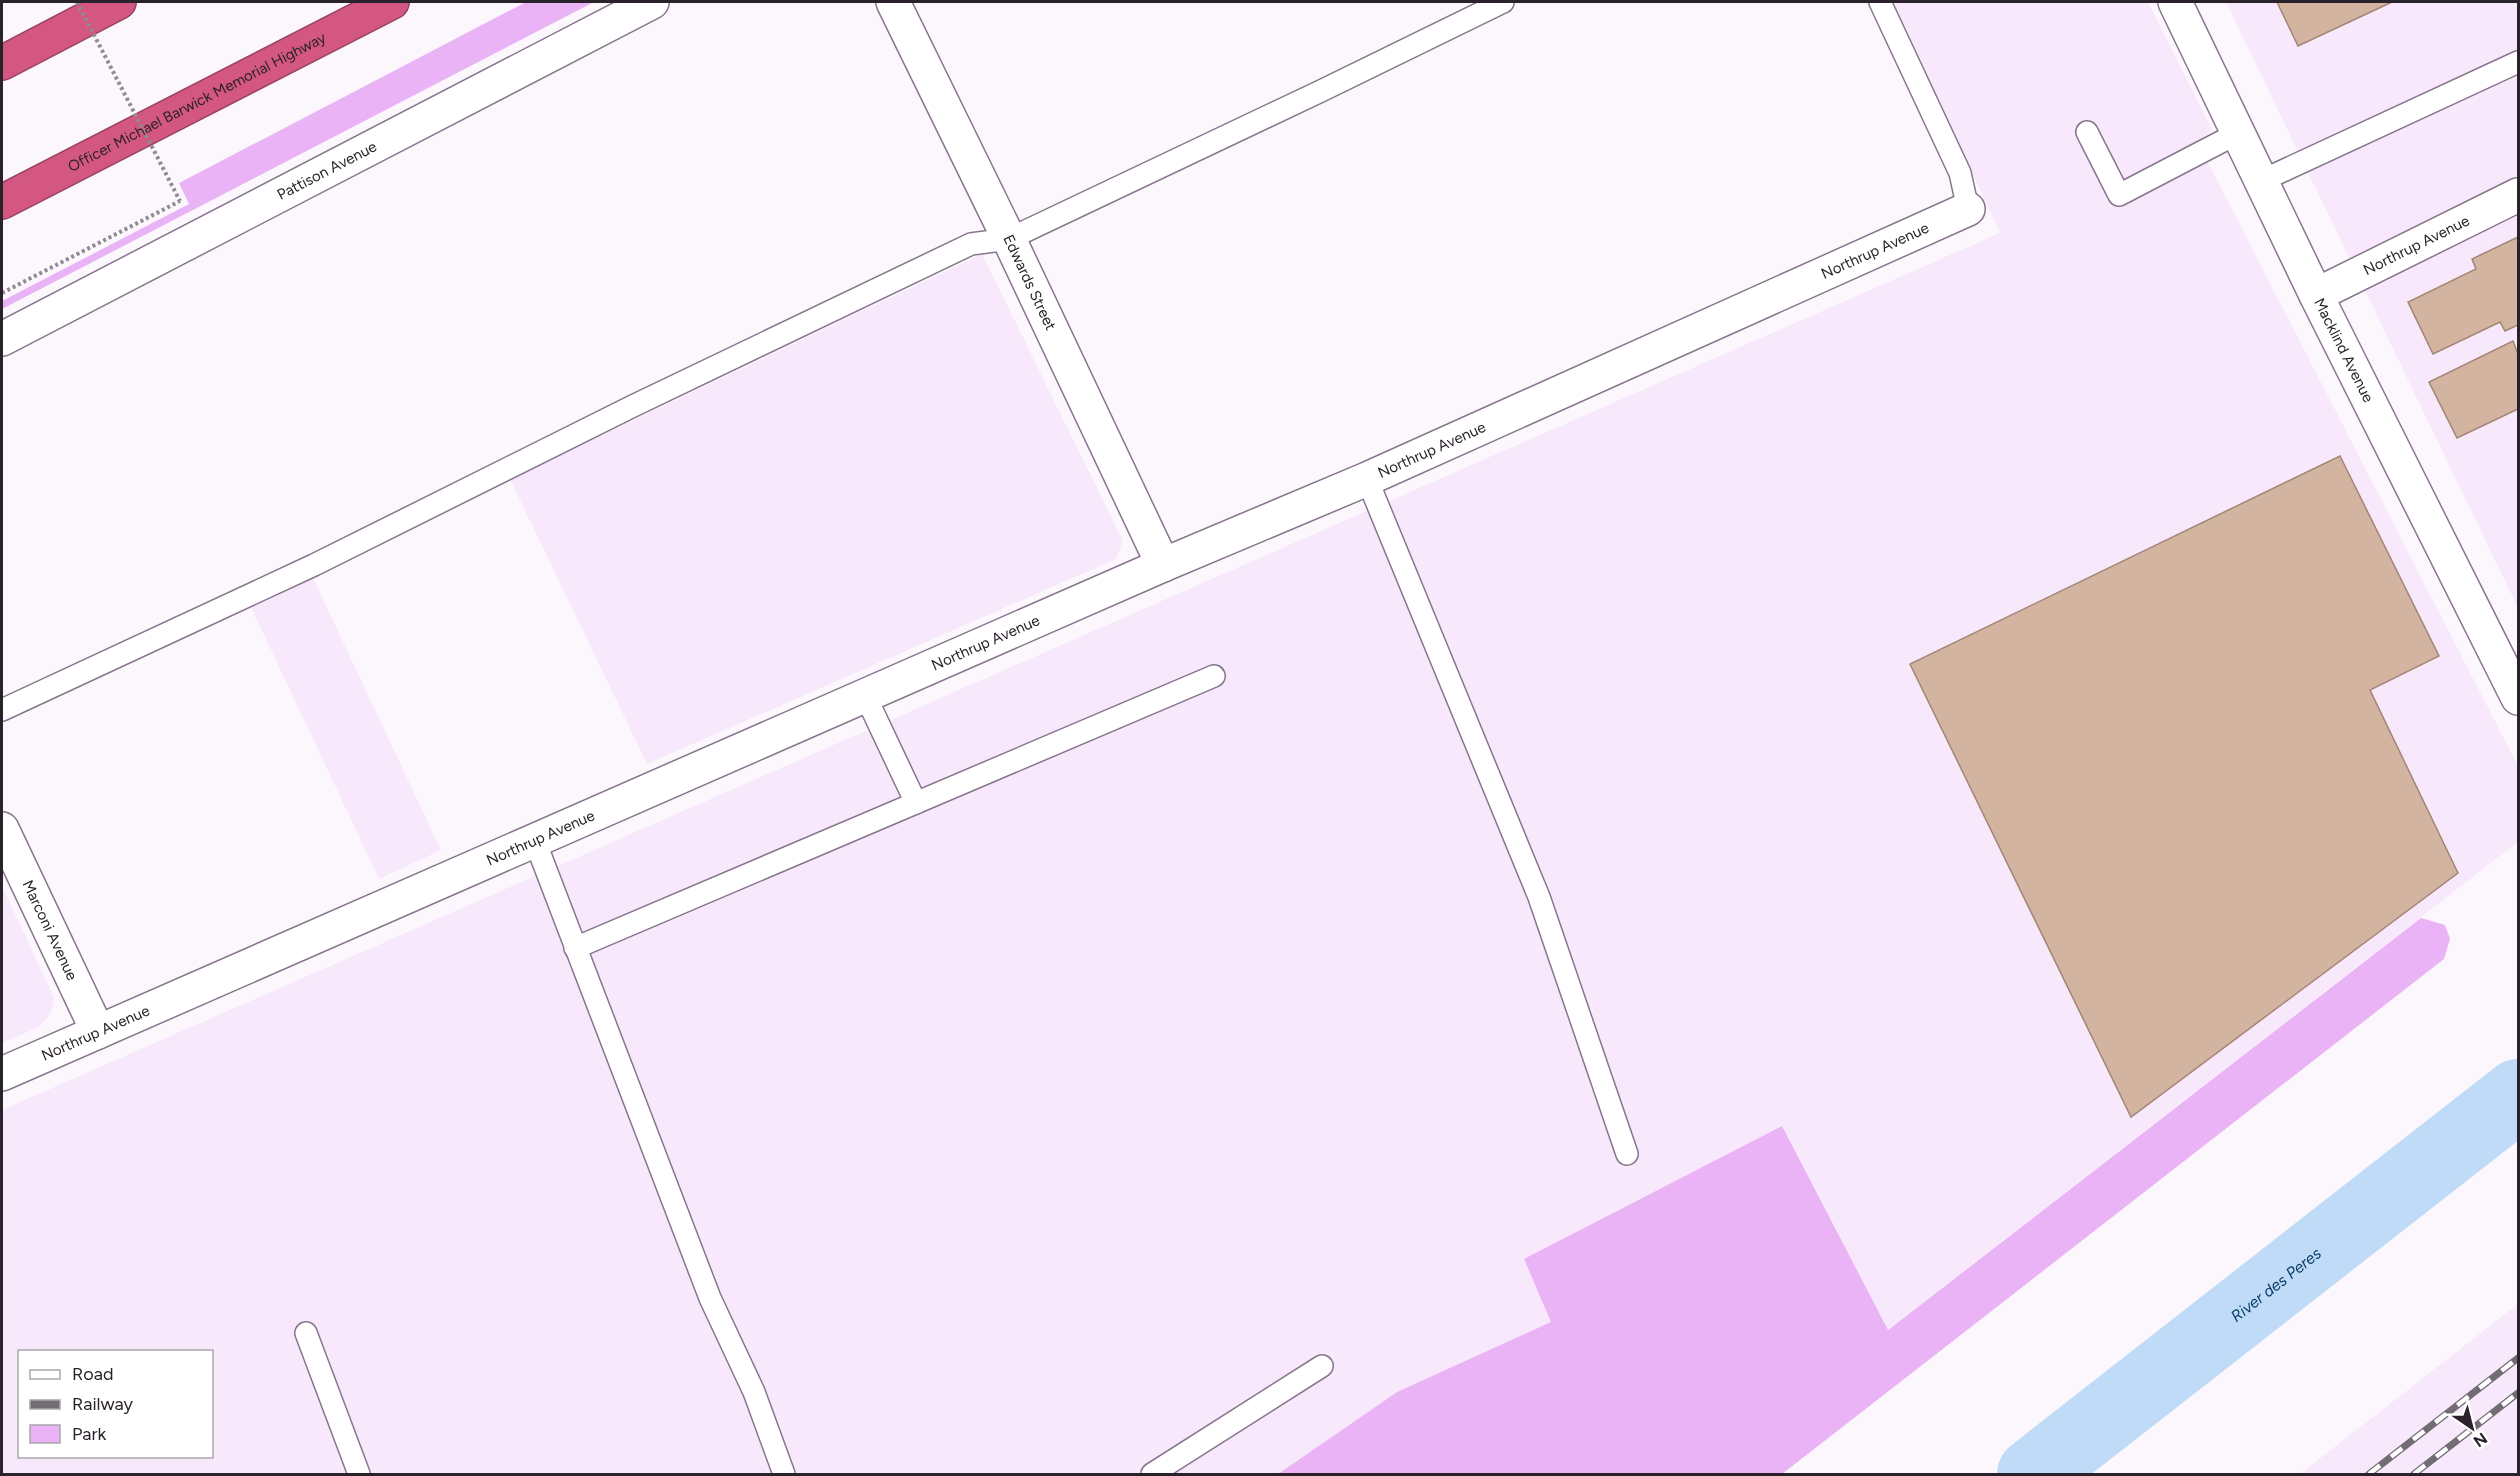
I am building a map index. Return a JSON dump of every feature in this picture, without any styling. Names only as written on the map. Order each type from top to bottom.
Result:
[{"type":"highway","points":[[2,63],[119,2]]},
{"type":"highway","name":"Officer Michael Barwick Memorial Highway","points":[[2,202],[392,2]]},
{"type":"street","name":"Pattison Avenue","points":[[2,339],[652,2]]},
{"type":"street","name":"Edwards Street","points":[[892,2],[1009,239],[1163,565]]},
{"type":"street","name":"Macklind Avenue","points":[[2175,2],[2316,295],[2518,698]]},
{"type":"street","name":"Northrup Avenue","points":[[2316,295],[2518,195]]},
{"type":"street","name":"Northrup Avenue","points":[[2,1074],[865,695],[1367,478],[1968,210]]},
{"type":"street","name":"Marconi Avenue","points":[[2,829],[98,1032]]},
{"type":"lane","points":[[2,710],[314,565],[633,406],[971,244],[1009,239],[1503,2]]},
{"type":"lane","points":[[1880,2],[1960,173],[1968,210]]},
{"type":"lane","points":[[2261,181],[2518,62]]},
{"type":"lane","points":[[2087,132],[2119,195],[2238,133]]},
{"type":"lane","points":[[1367,478],[1539,897],[1628,1154]]},
{"type":"lane","points":[[575,948],[1214,676]]},
{"type":"lane","points":[[865,695],[916,803]]},
{"type":"lane","points":[[535,841],[710,1299],[754,1392],[784,1474]]},
{"type":"lane","points":[[306,1332],[359,1474]]},
{"type":"lane","points":[[1152,1474],[1322,1366]]},
{"type":"path","points":[[2,293],[180,201],[77,2]]},
{"type":"shaded area","points":[[1894,2],[2148,2],[2212,130],[2198,143],[2518,766],[2518,842],[1887,1330],[1782,1126],[1525,1259],[1551,1322],[1397,1392],[1278,1474],[2,1474],[2,1110],[2000,233]]},
{"type":"shaded area","points":[[2226,2],[2518,2],[2518,608]]},
{"type":"shaded area","points":[[982,254],[1123,541],[1116,559],[647,764],[510,479]]},
{"type":"shaded area","points":[[313,578],[441,850],[379,879],[251,607]]},
{"type":"shaded area","points":[[2,886],[54,998],[51,1013],[39,1027],[2,1043]]},
{"type":"shaded area","points":[[2518,1304],[2518,1474],[2300,1474]]},
{"type":"green space","points":[[526,2],[594,2],[2,309],[2,301],[189,204],[179,183]]},
{"type":"green space","points":[[2421,918],[2445,925],[2450,939],[2444,959],[1782,1474],[1278,1474],[1397,1392],[1551,1322],[1524,1259],[1782,1126],[1888,1330]]},
{"type":"building","points":[[2277,2],[2392,2],[2298,46]]},
{"type":"building","points":[[2518,237],[2518,325],[2505,331],[2500,322],[2433,354],[2408,302],[2476,269],[2472,259]]},
{"type":"building","points":[[2513,341],[2518,354],[2518,409],[2457,438],[2429,382]]},
{"type":"building","points":[[2340,456],[2439,656],[2370,690],[2458,873],[2131,1117],[1910,664]]},
{"type":"waterway","name":"River des Peres","points":[[2033,1474],[2518,1095]]},
{"type":"railway","points":[[2369,1474],[2518,1358]]},
{"type":"railway","points":[[2414,1474],[2518,1393]]}]
